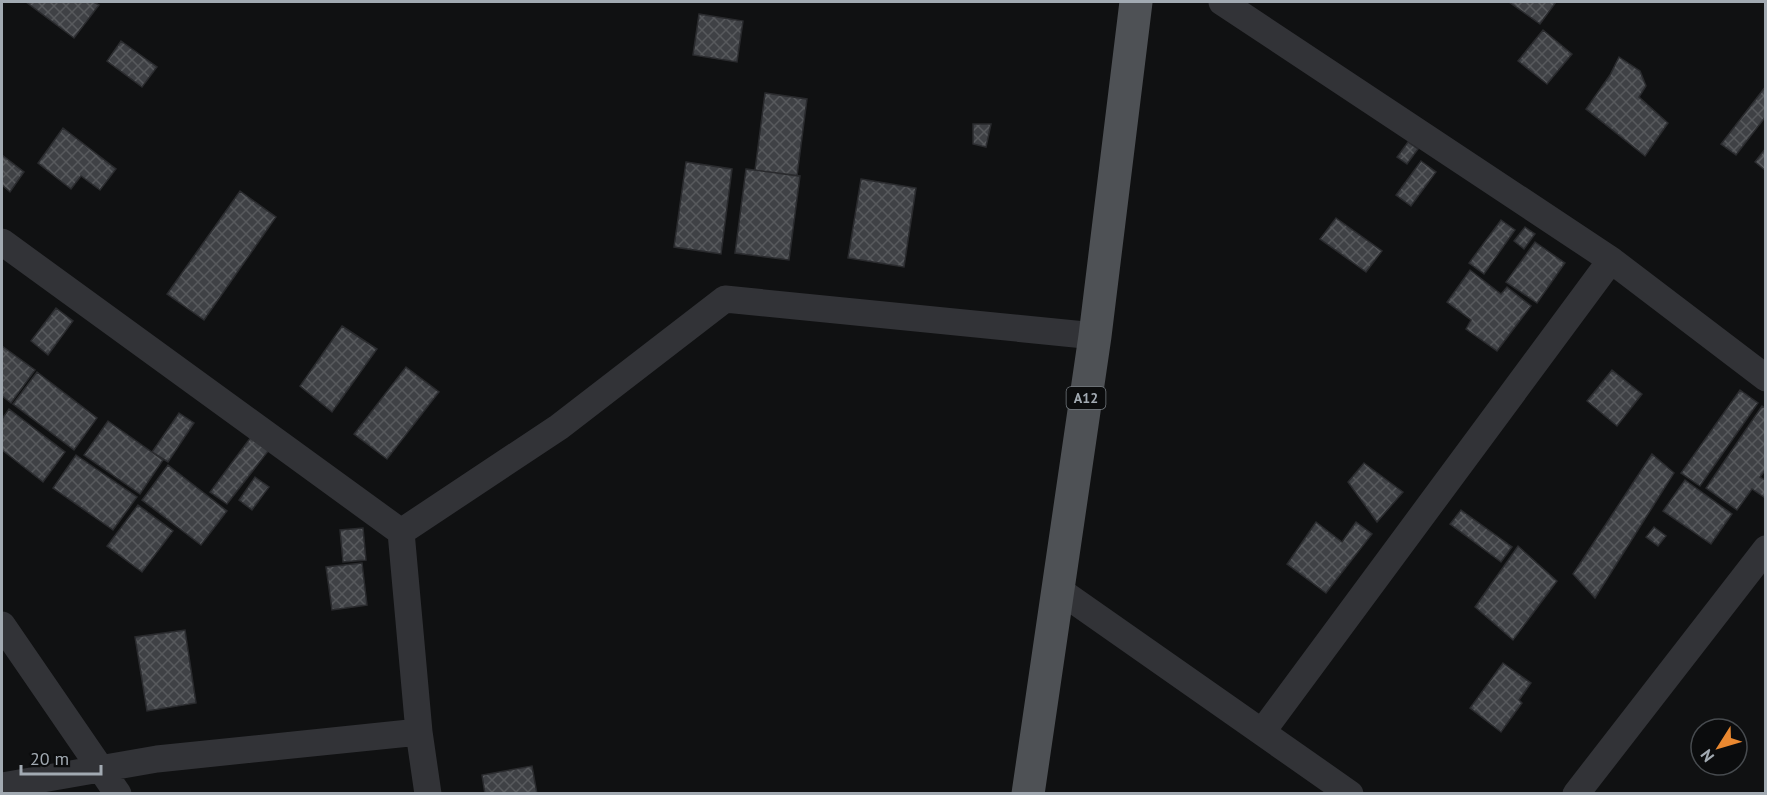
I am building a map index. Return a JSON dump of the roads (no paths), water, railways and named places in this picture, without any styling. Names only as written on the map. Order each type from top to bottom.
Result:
[{"type":"main road","name":"A12","points":[[1028,794],[1095,336],[1136,2]]},
{"type":"street","points":[[1222,2],[1611,260],[1766,378]]},
{"type":"street","points":[[2,242],[401,532],[419,732],[429,794]]},
{"type":"street","points":[[1262,732],[1611,260]]},
{"type":"street","points":[[401,532],[559,427],[725,298],[1095,336]]},
{"type":"street","points":[[1576,794],[1766,549]]},
{"type":"street","points":[[1059,590],[1350,794]]},
{"type":"street","points":[[2,625],[118,794]]},
{"type":"street","points":[[2,786],[157,759],[419,732]]}]
